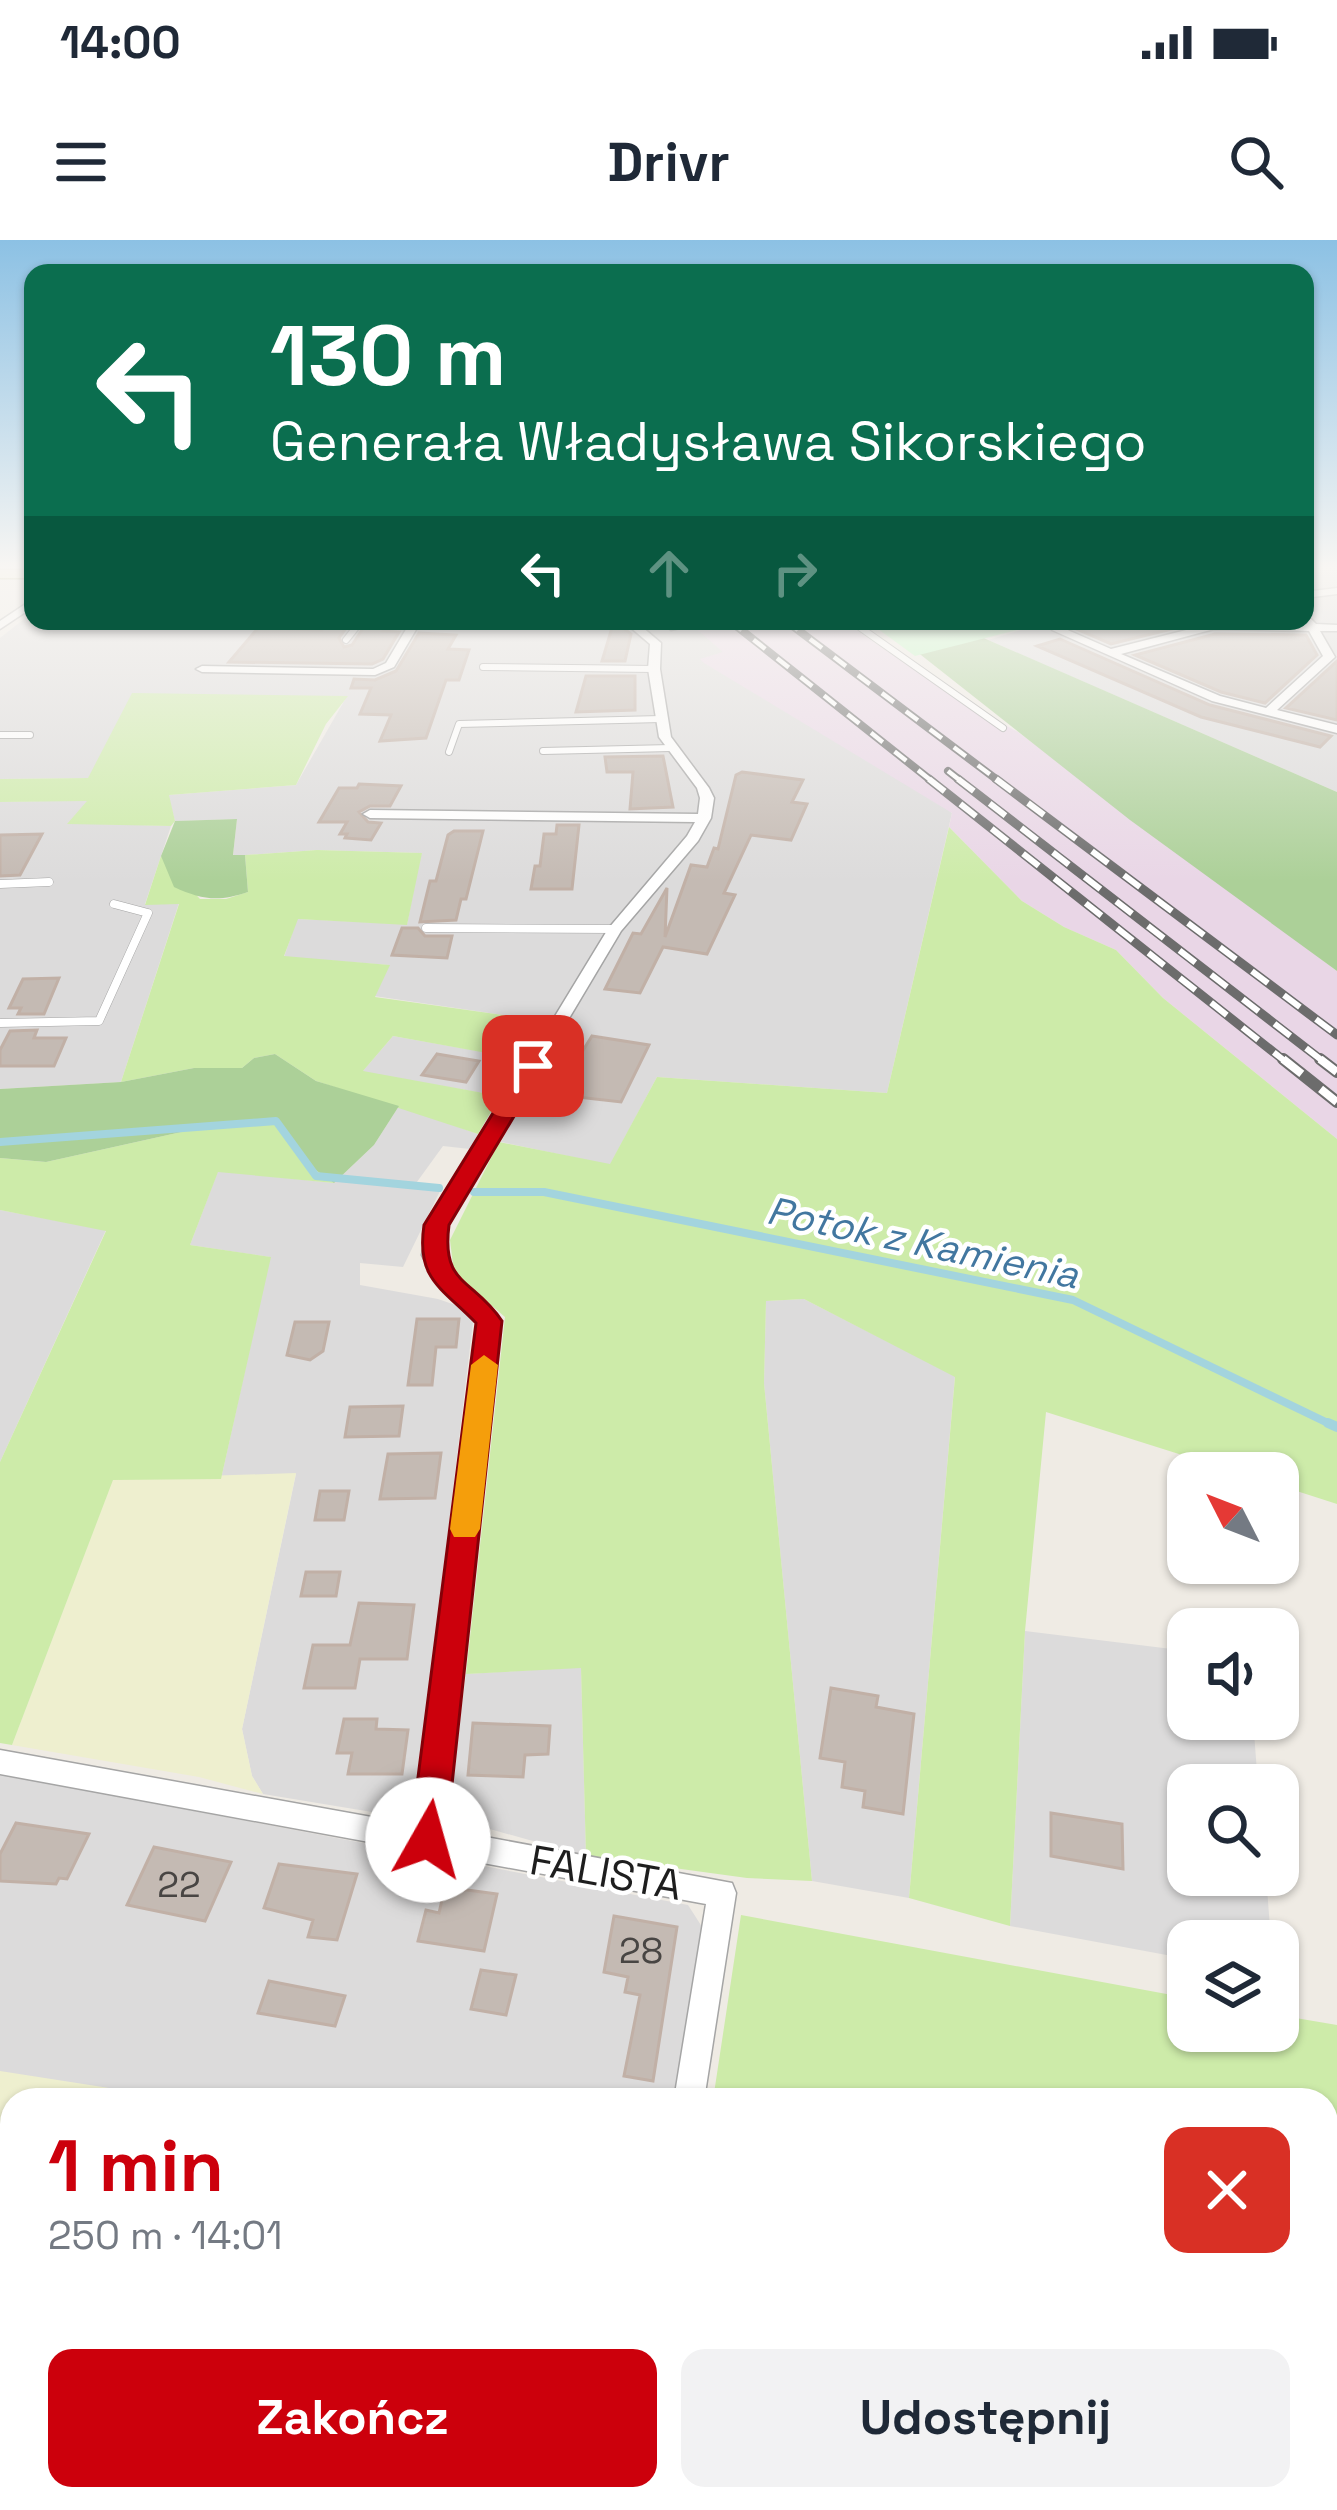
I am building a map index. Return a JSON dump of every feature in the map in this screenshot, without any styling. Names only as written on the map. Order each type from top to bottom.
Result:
[{"type":"street","points":[[313,671],[377,671]]},
{"type":"street","points":[[428,1840],[489,1321],[440,1272],[432,1255],[436,1225],[615,929],[693,838],[704,818],[707,798],[703,788],[670,748],[654,671]]},
{"type":"street","points":[[1151,671],[1216,699],[1337,729]]},
{"type":"street","points":[[1268,712],[1314,671]]},
{"type":"street","points":[[370,814],[704,818]]},
{"type":"street","name":"FALISTA","points":[[0,1762],[722,1893],[691,2088]]},
{"type":"lane","points":[[922,671],[1004,728]]},
{"type":"lane","points":[[449,752],[459,724],[661,719]]},
{"type":"lane","points":[[0,735],[30,735]]},
{"type":"lane","points":[[543,751],[670,748]]},
{"type":"lane","points":[[0,884],[50,882]]},
{"type":"lane","points":[[0,1023],[99,1021],[148,913],[114,904]]},
{"type":"lane","points":[[426,928],[615,929]]},
{"type":"shaded area","points":[[0,671],[768,671],[952,813],[887,1093],[657,1077],[610,1165],[501,1142],[523,1100],[362,1072],[393,1036],[523,1059],[545,1021],[374,996],[389,965],[284,957],[297,919],[407,924],[421,853],[317,850],[233,856],[237,819],[175,821],[168,795],[296,785],[347,696],[88,778],[0,779]]},
{"type":"shaded area","points":[[717,671],[916,671],[1018,732],[1337,971],[1337,1139],[1163,998],[1116,950],[1064,927],[1022,901],[949,827],[952,813]]},
{"type":"shaded area","points":[[1059,671],[1337,671],[1337,792]]},
{"type":"shaded area","points":[[89,800],[69,823],[171,826],[145,904],[179,903],[121,1082],[0,1089],[0,802]]},
{"type":"shaded area","points":[[399,1106],[478,1134],[470,1149],[443,1146],[414,1186],[440,1191],[403,1267],[360,1263],[360,1285],[438,1299],[464,1308],[473,1322],[418,1784],[403,1808],[378,1813],[263,1794],[252,1776],[242,1729],[296,1474],[221,1479],[270,1257],[190,1245],[218,1171],[334,1183],[374,1145]]},
{"type":"shaded area","points":[[0,1210],[106,1230],[0,1462]]},
{"type":"shaded area","points":[[804,1299],[955,1376],[909,1898],[812,1881],[764,1383],[766,1301]]},
{"type":"shaded area","points":[[1025,1631],[1167,1648],[1167,1740],[1255,1740],[1256,1764],[1167,1764],[1167,1896],[1268,1896],[1269,1920],[1167,1920],[1167,1955],[1010,1926]]},
{"type":"shaded area","points":[[581,1667],[586,1856],[458,1820],[450,1797],[466,1674]]},
{"type":"shaded area","points":[[0,1774],[688,1905],[706,1933],[679,2088],[103,2088],[0,2073]]},
{"type":"green space","points":[[941,671],[1059,671],[1337,792],[1337,971],[1130,820]]},
{"type":"green space","points":[[132,693],[348,696],[326,724],[296,785],[169,795],[175,821],[171,826],[67,824],[87,801],[0,802],[0,779],[88,778]]},
{"type":"green space","points":[[237,819],[233,855],[245,855],[248,892],[211,898],[174,887],[161,856],[175,821]]},
{"type":"green space","points":[[949,827],[1022,901],[1064,927],[1116,950],[1163,998],[1337,1139],[1337,1504],[1299,1492],[1299,1452],[1173,1452],[1046,1412],[1025,1631],[1010,1926],[909,1898],[955,1377],[804,1299],[766,1301],[764,1383],[812,1881],[747,1878],[586,1856],[581,1668],[466,1674],[505,1317],[454,1273],[450,1240],[499,1142],[610,1164],[657,1077],[887,1093]]},
{"type":"green space","points":[[317,850],[422,853],[407,925],[298,919],[284,956],[390,965],[375,997],[546,1021],[519,1059],[393,1036],[363,1071],[500,1096],[478,1134],[316,1081],[275,1054],[254,1058],[242,1068],[194,1068],[121,1082],[179,904],[145,905],[161,856],[200,899],[226,899],[248,892],[245,855]]},
{"type":"green space","points":[[275,1054],[316,1081],[399,1106],[374,1145],[334,1183],[310,1166],[281,1125],[213,1125],[46,1162],[0,1158],[0,1089],[121,1082],[194,1068],[242,1068],[254,1058]]},
{"type":"green space","points":[[213,1125],[281,1125],[310,1166],[334,1183],[218,1172],[190,1245],[271,1257],[221,1479],[113,1480],[12,1745],[0,1743],[0,1462],[106,1231],[0,1210],[0,1158],[46,1162]]},
{"type":"green space","points":[[296,1473],[242,1729],[252,1776],[263,1794],[199,1777],[12,1745],[113,1479]]},
{"type":"green space","points":[[741,1915],[1167,1994],[1167,2052],[1299,2052],[1299,2019],[1337,2025],[1337,2088],[715,2088]]},
{"type":"green space","points":[[0,2071],[109,2088],[0,2088]]},
{"type":"building","points":[[396,671],[462,671],[459,680],[446,680],[426,738],[380,741],[391,715],[360,714],[371,688],[351,688],[354,679],[375,680]]},
{"type":"building","points":[[1095,671],[1133,671],[1210,705],[1331,736],[1320,747],[1201,717]]},
{"type":"building","points":[[1172,671],[1300,671],[1265,703],[1221,692]]},
{"type":"building","points":[[1326,671],[1337,671],[1337,720],[1286,708]]},
{"type":"building","points":[[586,676],[635,676],[635,710],[576,712]]},
{"type":"building","points":[[663,756],[673,807],[630,809],[633,772],[607,772],[605,757]]},
{"type":"building","points":[[736,775],[803,780],[792,802],[807,804],[791,840],[751,835],[724,893],[735,895],[707,954],[663,947],[640,993],[605,989],[633,933],[641,934],[667,888],[665,937],[691,865],[707,867],[714,848],[718,849]]},
{"type":"building","points":[[401,786],[390,806],[370,806],[359,812],[368,822],[381,823],[371,840],[345,838],[347,834],[340,834],[347,822],[319,822],[339,788]]},
{"type":"building","points":[[557,825],[579,825],[572,889],[531,889],[544,834],[556,834]]},
{"type":"building","points":[[483,831],[466,899],[461,899],[456,920],[420,922],[430,881],[436,881],[448,835]]},
{"type":"building","points":[[42,834],[20,875],[0,876],[0,835]]},
{"type":"building","points":[[402,928],[418,928],[425,936],[452,936],[447,958],[392,955]]},
{"type":"building","points":[[59,978],[44,1014],[18,1014],[21,1008],[9,1008],[23,979]]},
{"type":"building","points":[[37,1030],[34,1038],[66,1038],[54,1066],[0,1066],[0,1050],[10,1031]]},
{"type":"building","points":[[592,1036],[649,1045],[621,1102],[560,1095]]},
{"type":"building","points":[[437,1054],[479,1061],[466,1082],[422,1075]]},
{"type":"building","points":[[417,1319],[459,1319],[456,1347],[436,1347],[432,1385],[408,1385]]},
{"type":"building","points":[[295,1322],[329,1322],[323,1351],[310,1360],[287,1355]]},
{"type":"building","points":[[403,1406],[399,1436],[345,1437],[350,1407]]},
{"type":"building","points":[[441,1453],[435,1498],[380,1499],[388,1454]]},
{"type":"building","points":[[320,1491],[349,1491],[344,1520],[315,1520]]},
{"type":"building","points":[[306,1572],[340,1572],[336,1596],[301,1596]]},
{"type":"building","points":[[359,1603],[414,1605],[407,1659],[360,1659],[355,1688],[304,1688],[313,1645],[350,1645]]},
{"type":"building","points":[[831,1688],[878,1696],[876,1707],[914,1714],[903,1814],[863,1807],[865,1791],[842,1787],[845,1762],[820,1758]]},
{"type":"building","points":[[344,1719],[377,1719],[376,1729],[408,1730],[402,1774],[348,1774],[352,1753],[337,1753]]},
{"type":"building","points":[[473,1723],[550,1726],[548,1754],[525,1755],[523,1777],[468,1775]]},
{"type":"building","points":[[1051,1813],[1122,1824],[1123,1869],[1051,1856]]},
{"type":"building","points":[[16,1823],[89,1834],[67,1879],[59,1878],[56,1884],[0,1881],[0,1854]]},
{"type":"building","points":[[154,1847],[231,1862],[205,1921],[127,1905]]},
{"type":"building","points":[[279,1864],[357,1874],[337,1940],[308,1937],[313,1920],[264,1908]]},
{"type":"building","points":[[445,1887],[497,1894],[484,1951],[418,1941],[426,1910],[439,1913]]},
{"type":"building","points":[[614,1916],[677,1927],[653,2081],[624,2076],[640,1995],[625,1992],[628,1977],[604,1972]]},
{"type":"building","points":[[481,1970],[516,1975],[506,2015],[471,2009]]},
{"type":"building","points":[[269,1981],[345,1996],[335,2026],[258,2013]]},
{"type":"waterway","name":"Potok z Kamienia","points":[[0,1142],[276,1121],[316,1176],[439,1188]]},
{"type":"waterway","name":"Potok z Kamienia","points":[[474,1192],[544,1192],[1073,1300],[1334,1426]]},
{"type":"waterway","name":"Potok z Kamienia","points":[[1328,1423],[1337,1427]]},
{"type":"railway","points":[[793,671],[933,782]]},
{"type":"railway","points":[[852,671],[1000,782]]},
{"type":"railway","points":[[948,771],[962,782]]},
{"type":"railway","points":[[929,779],[1286,1062]]},
{"type":"railway","points":[[958,779],[1324,1062]]},
{"type":"railway","points":[[996,779],[1337,1035]]},
{"type":"railway","points":[[1283,1059],[1337,1102]]},
{"type":"railway","points":[[1320,1059],[1337,1072]]},
{"type":"slow traffic","points":[[465,1529],[484,1365]]},
{"type":"route","points":[[428,1840],[489,1321],[440,1272],[432,1255],[436,1225],[533,1066]]}]
